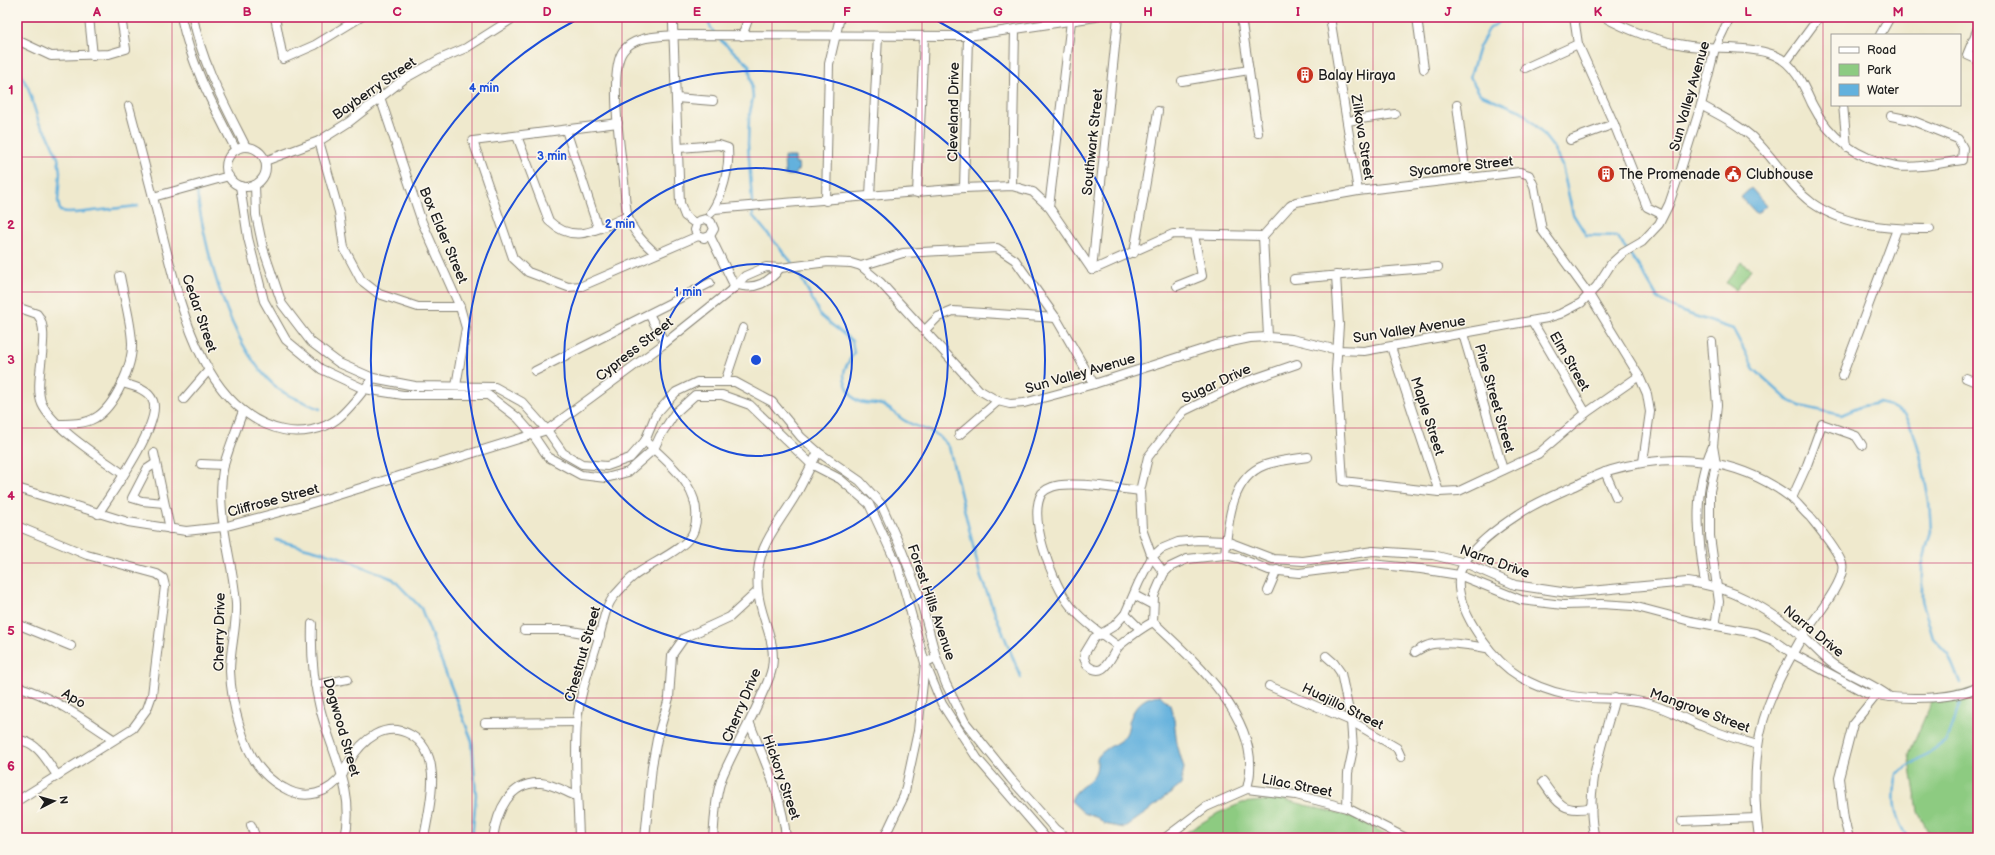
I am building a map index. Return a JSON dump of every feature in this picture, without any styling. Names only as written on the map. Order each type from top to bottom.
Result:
[{"type":"street","points":[[89,17],[93,56]]},
{"type":"street","points":[[17,40],[51,56],[93,56],[109,54],[126,49],[122,17]]},
{"type":"street","points":[[181,17],[186,42],[203,86],[236,150]]},
{"type":"street","points":[[193,17],[197,35],[212,79],[246,148]]},
{"type":"street","points":[[275,17],[283,60],[315,45],[361,17]]},
{"type":"street","name":"Bayberry Street","points":[[265,161],[319,141],[349,122],[404,79],[440,59],[466,48],[515,17]]},
{"type":"street","points":[[672,17],[679,148],[678,180],[680,203],[685,216],[696,224]]},
{"type":"street","points":[[742,36],[749,17]]},
{"type":"street","points":[[826,201],[829,64],[840,17]]},
{"type":"street","points":[[655,253],[640,239],[628,216],[618,123],[617,71],[620,58],[631,44],[648,37],[674,35],[731,34],[742,36],[835,37],[968,36],[1096,17]]},
{"type":"street","name":"Southwark Street","points":[[1092,270],[1118,17]]},
{"type":"street","points":[[1241,17],[1258,133]]},
{"type":"street","name":"Zilkova Street","points":[[1330,17],[1358,191]]},
{"type":"street","points":[[1417,17],[1424,69]]},
{"type":"street","points":[[1574,17],[1578,44],[1614,124],[1647,207],[1663,215]]},
{"type":"street","points":[[1604,17],[1663,40],[1684,45],[1761,52],[1774,55],[1786,62],[1800,79],[1819,117],[1835,137],[1860,156],[1897,166],[1934,165],[1962,160],[1963,148],[1958,139],[1911,120],[1892,116]]},
{"type":"street","name":"Sun Valley Avenue","points":[[736,286],[745,276],[762,268],[771,266],[784,267],[840,262],[861,266],[880,282],[979,390],[998,401],[1010,404],[1024,403],[1094,384],[1216,345],[1250,338],[1268,337],[1292,339],[1338,350],[1364,351],[1532,321],[1560,314],[1582,303],[1590,296],[1611,264],[1623,253],[1642,242],[1659,224],[1678,176],[1701,105],[1715,48],[1730,17]]},
{"type":"street","points":[[1786,62],[1819,17]]},
{"type":"street","points":[[1881,34],[1890,17]]},
{"type":"street","points":[[1049,207],[1071,21]]},
{"type":"street","points":[[1978,28],[1967,55],[1978,60]]},
{"type":"street","points":[[1012,186],[1015,30]]},
{"type":"street","points":[[870,196],[878,36]]},
{"type":"street","name":"Cleveland Drive","points":[[964,188],[968,36]]},
{"type":"street","points":[[917,193],[924,37]]},
{"type":"street","points":[[1525,68],[1578,44]]},
{"type":"street","points":[[1182,81],[1249,70]]},
{"type":"street","name":"Box Elder Street","points":[[380,97],[422,222],[460,307],[466,328],[456,386]]},
{"type":"street","points":[[676,98],[713,101]]},
{"type":"street","points":[[1458,105],[1466,177]]},
{"type":"street","points":[[1701,105],[1734,123],[1752,137],[1793,184],[1812,202],[1834,216],[1871,225],[1896,229],[1930,229]]},
{"type":"street","name":"Cedar Street","points":[[129,106],[184,315],[208,371],[231,400],[243,411],[276,429],[292,432],[306,431],[322,427],[336,420],[373,378]]},
{"type":"street","points":[[1843,106],[1847,147]]},
{"type":"street","points":[[1134,253],[1158,111]]},
{"type":"street","points":[[1347,121],[1395,114]]},
{"type":"street","points":[[618,123],[472,141],[508,250],[519,266],[528,272],[568,287],[582,286],[655,253],[698,236],[704,238],[710,236],[714,229],[713,225],[708,219]]},
{"type":"street","points":[[1570,140],[1614,124]]},
{"type":"street","points":[[566,130],[598,228]]},
{"type":"street","points":[[517,136],[549,221],[557,228],[570,234],[582,234],[628,216]]},
{"type":"street","points":[[319,141],[338,212],[344,248],[361,280],[379,294],[418,307],[460,307]]},
{"type":"street","points":[[679,148],[719,145],[728,148],[729,157],[722,189],[714,210],[708,219]]},
{"type":"street","points":[[246,148],[258,151],[265,161],[266,172],[260,182],[255,185],[240,186],[234,183],[229,176],[227,171],[228,159],[236,150],[246,148]]},
{"type":"street","name":"Sycamore Street","points":[[1263,236],[1290,206],[1296,202],[1358,191],[1466,177],[1520,172],[1529,175],[1534,186],[1542,230],[1590,296],[1639,376],[1647,394],[1650,412],[1643,462]]},
{"type":"street","points":[[153,196],[229,176]]},
{"type":"street","name":"Forest Hills Avenue","points":[[255,185],[256,215],[263,248],[282,304],[311,342],[339,363],[373,378],[415,386],[495,387],[522,402],[547,430],[563,453],[582,464],[607,466],[630,458],[645,441],[656,414],[676,392],[697,382],[735,382],[772,402],[801,437],[818,452],[860,481],[881,504],[900,546],[918,594],[936,657],[946,684],[965,722],[1011,780],[1055,829],[1067,838]]},
{"type":"street","name":"Forest Hills Avenue","points":[[240,186],[248,238],[264,301],[286,340],[321,369],[364,389],[403,395],[488,394],[518,418],[533,435],[548,457],[581,475],[606,478],[628,472],[654,449],[675,412],[695,395],[722,395],[750,405],[811,464],[840,479],[869,504],[898,567],[925,663],[942,704],[977,758],[1046,838]]},
{"type":"street","points":[[714,210],[964,188],[1012,186],[1033,192],[1049,207],[1092,270],[1134,253],[1173,234],[1263,236],[1268,337]]},
{"type":"street","points":[[698,236],[695,230],[696,224],[701,219],[708,219]]},
{"type":"street","points":[[1842,376],[1896,229]]},
{"type":"street","points":[[1177,286],[1202,276],[1194,234]]},
{"type":"street","points":[[710,236],[736,286],[750,287],[766,282],[773,278],[784,267]]},
{"type":"street","points":[[861,266],[903,253],[997,248],[1015,260],[1056,318],[1094,384]]},
{"type":"street","points":[[1294,279],[1438,267]]},
{"type":"street","points":[[1336,275],[1338,350],[1336,370],[1343,481],[1439,492],[1459,491],[1538,454],[1586,413],[1639,376]]},
{"type":"street","points":[[58,424],[82,422],[95,418],[106,408],[122,383],[128,369],[132,345],[120,276]]},
{"type":"street","points":[[534,371],[710,283]]},
{"type":"street","name":"Cypress Street","points":[[533,435],[547,430],[665,343],[736,286]]},
{"type":"street","points":[[17,307],[37,314],[41,321],[42,345],[40,400],[46,411],[58,424],[123,474]]},
{"type":"street","points":[[925,330],[938,317],[952,311],[1056,318]]},
{"type":"street","points":[[649,314],[665,343]]},
{"type":"street","name":"Elm Street","points":[[1532,321],[1586,413]]},
{"type":"street","points":[[725,382],[744,328]]},
{"type":"street","name":"Pine Street Street","points":[[1463,334],[1503,470]]},
{"type":"street","points":[[1712,342],[1716,405],[1713,446],[1716,464],[1710,491],[1710,536],[1717,588],[1718,613],[1716,626]]},
{"type":"street","name":"Maple Street","points":[[1392,347],[1439,492]]},
{"type":"street","name":"Sugar Drive","points":[[1164,573],[1152,557],[1142,529],[1140,491],[1148,457],[1184,411],[1242,383],[1297,364]]},
{"type":"street","points":[[184,399],[208,371]]},
{"type":"street","points":[[1966,378],[1978,383]]},
{"type":"street","points":[[98,514],[149,431],[154,418],[155,407],[152,399],[147,393],[139,388],[122,383]]},
{"type":"street","points":[[959,435],[998,401]]},
{"type":"street","name":"Cherry Drive","points":[[243,411],[224,465],[221,494],[223,527],[236,606],[230,671],[237,717],[251,753],[265,774],[284,788],[296,794],[308,796],[323,791],[342,774],[349,761],[365,741],[377,732],[395,730],[411,735],[424,747],[432,766],[431,795],[424,838]]},
{"type":"street","points":[[1792,498],[1808,465],[1822,424],[1856,436],[1862,445]]},
{"type":"street","name":"Cliffrose Street","points":[[17,488],[128,522],[190,531],[223,527],[306,505],[533,435]]},
{"type":"street","name":"Chestnut Street","points":[[579,838],[576,796],[577,722],[582,696],[605,617],[614,597],[633,576],[685,543],[694,532],[696,515],[693,498],[686,481],[675,467],[645,441]]},
{"type":"street","points":[[1705,584],[1698,537],[1699,490],[1705,462],[1713,446]]},
{"type":"street","name":"Cherry Drive","points":[[713,838],[715,812],[723,776],[750,724],[770,674],[773,652],[772,638],[758,591],[760,562],[764,547],[769,534],[793,499],[818,452]]},
{"type":"street","points":[[154,453],[170,529]]},
{"type":"street","points":[[1224,555],[1234,500],[1240,486],[1252,473],[1270,464],[1308,457]]},
{"type":"street","points":[[1459,575],[1465,563],[1491,532],[1533,505],[1605,472],[1643,462],[1678,459],[1736,468],[1792,498],[1817,526],[1843,565],[1842,578],[1803,636],[1785,669],[1768,708],[1758,745],[1756,818],[1759,838]]},
{"type":"street","points":[[156,463],[147,468],[132,498],[142,501],[164,503]]},
{"type":"street","points":[[201,464],[224,465]]},
{"type":"street","points":[[1605,472],[1616,497]]},
{"type":"street","points":[[1118,646],[1088,624],[1066,600],[1044,551],[1037,519],[1038,504],[1042,493],[1053,486],[1069,484],[1140,491]]},
{"type":"street","points":[[17,526],[87,556],[157,574],[165,582],[152,699],[147,709],[133,728],[57,775],[17,802]]},
{"type":"street","name":"Narra Drive","points":[[1125,614],[1142,575],[1152,557],[1161,549],[1178,542],[1198,540],[1226,541],[1273,559],[1303,561],[1373,551],[1433,555],[1465,563],[1515,586],[1568,593],[1687,582],[1705,584],[1735,593],[1762,606],[1803,636],[1834,665],[1878,692],[1890,697],[1933,698],[1956,695],[1978,688]]},
{"type":"street","name":"Narra Drive","points":[[1164,573],[1170,567],[1187,560],[1224,555],[1239,558],[1269,570],[1299,573],[1372,564],[1459,575],[1521,600],[1563,605],[1601,604],[1633,606],[1690,621],[1755,633],[1774,640],[1793,654],[1866,693],[1878,692]]},
{"type":"street","points":[[1268,591],[1277,570]]},
{"type":"street","points":[[1164,573],[1158,584],[1153,605],[1153,622],[1187,653],[1216,686],[1231,707],[1242,728],[1248,751],[1250,770],[1247,789]]},
{"type":"street","name":"Mangrove Street","points":[[1459,575],[1462,603],[1486,648],[1510,670],[1539,686],[1569,696],[1615,698],[1645,702],[1721,734],[1758,745]]},
{"type":"street","points":[[645,838],[652,766],[658,732],[668,698],[672,655],[684,638],[730,617],[758,591]]},
{"type":"street","points":[[1134,595],[1153,605]]},
{"type":"street","points":[[1140,629],[1125,614],[1114,626],[1100,633],[1089,644],[1084,658],[1091,668],[1097,670],[1103,668],[1108,663],[1118,646],[1140,629],[1153,622]]},
{"type":"street","points":[[17,624],[71,646]]},
{"type":"street","name":"Dogwood Street","points":[[312,624],[311,656],[315,685],[320,709],[342,774],[347,796],[348,815],[345,838]]},
{"type":"street","points":[[524,630],[566,630],[600,636]]},
{"type":"street","points":[[1415,652],[1426,646],[1463,643],[1486,648]]},
{"type":"street","points":[[1326,656],[1334,663],[1341,673],[1351,721],[1353,749],[1348,773],[1347,808]]},
{"type":"street","points":[[884,838],[904,796],[918,732],[925,663],[936,657]]},
{"type":"street","points":[[315,685],[348,680]]},
{"type":"street","name":"Apo","points":[[17,686],[37,692],[66,707],[113,740]]},
{"type":"street","name":"Huajillo Street","points":[[1269,686],[1351,721],[1397,748],[1401,757]]},
{"type":"street","points":[[1849,838],[1844,819],[1839,778],[1853,724],[1878,692]]},
{"type":"street","points":[[1595,838],[1592,807],[1595,769],[1615,698]]},
{"type":"street","points":[[484,724],[577,722]]},
{"type":"street","name":"Hickory Street","points":[[750,724],[777,793],[786,827],[786,838]]},
{"type":"street","points":[[17,740],[37,746],[57,775]]},
{"type":"street","points":[[1542,782],[1552,796],[1564,807],[1577,811],[1592,807]]},
{"type":"street","points":[[493,838],[498,812],[506,800],[516,790],[527,785],[541,783],[576,796]]},
{"type":"street","name":"Lilac Street","points":[[1165,838],[1206,807],[1247,789],[1296,795],[1347,808],[1406,838]]},
{"type":"street","points":[[1682,820],[1756,818]]},
{"type":"street","points":[[251,825],[256,838]]},
{"type":"green space","points":[[1741,262],[1751,269],[1736,290],[1726,283]]},
{"type":"green space","points":[[1978,687],[1978,838],[1931,838],[1918,812],[1909,754],[1933,698]]},
{"type":"green space","points":[[1282,799],[1356,818],[1393,838],[1177,838],[1218,813],[1242,803]]},
{"type":"water","points":[[784,157],[795,157],[795,163],[798,163],[799,171],[796,171],[796,175],[785,175]]},
{"type":"water","points":[[1751,188],[1766,205],[1757,214],[1741,197]]},
{"type":"water","points":[[1160,695],[1170,705],[1174,719],[1177,744],[1184,768],[1181,785],[1124,828],[1104,824],[1098,818],[1084,813],[1071,801],[1078,790],[1095,774],[1097,758],[1100,754],[1126,735],[1130,719],[1135,709],[1145,699]]},
{"type":"waterway","points":[[709,17],[709,24],[714,33]]},
{"type":"waterway","points":[[1506,17],[1489,29],[1479,47],[1470,77],[1480,94],[1521,111],[1539,129],[1553,147],[1562,166],[1573,214],[1586,235],[1617,236],[1642,271],[1659,300],[1680,311],[1733,329],[1754,369],[1788,400],[1800,406],[1841,415],[1863,406],[1879,403],[1890,406],[1904,414],[1913,431],[1920,454],[1929,501],[1931,531],[1922,566],[1922,600],[1933,638],[1948,654],[1960,683]]},
{"type":"waterway","points":[[717,37],[749,65],[753,97],[749,118],[748,144],[753,216],[793,264]]},
{"type":"waterway","points":[[17,69],[28,87],[39,123],[48,135],[58,158],[60,172],[58,201],[60,211],[75,213],[138,206]]},
{"type":"waterway","points":[[197,193],[207,243],[222,298],[245,348],[259,369],[276,387],[291,396],[320,409]]},
{"type":"waterway","points":[[796,268],[821,316],[852,341],[854,353],[846,366],[844,374],[844,379],[852,397],[860,402],[886,406],[904,420],[939,436],[949,447],[981,578],[1021,678]]},
{"type":"waterway","points":[[276,540],[337,556],[393,579],[421,608],[472,741],[476,795],[472,838]]},
{"type":"waterway","points":[[1908,838],[1899,823],[1895,807],[1894,791],[1897,774],[1946,741],[1960,703]]},
{"type":"place","name":"Balay Hiraya","points":[[1305,75]]},
{"type":"place","name":"The Promenade","points":[[1606,174]]},
{"type":"place","name":"Clubhouse","points":[[1733,174]]}]
